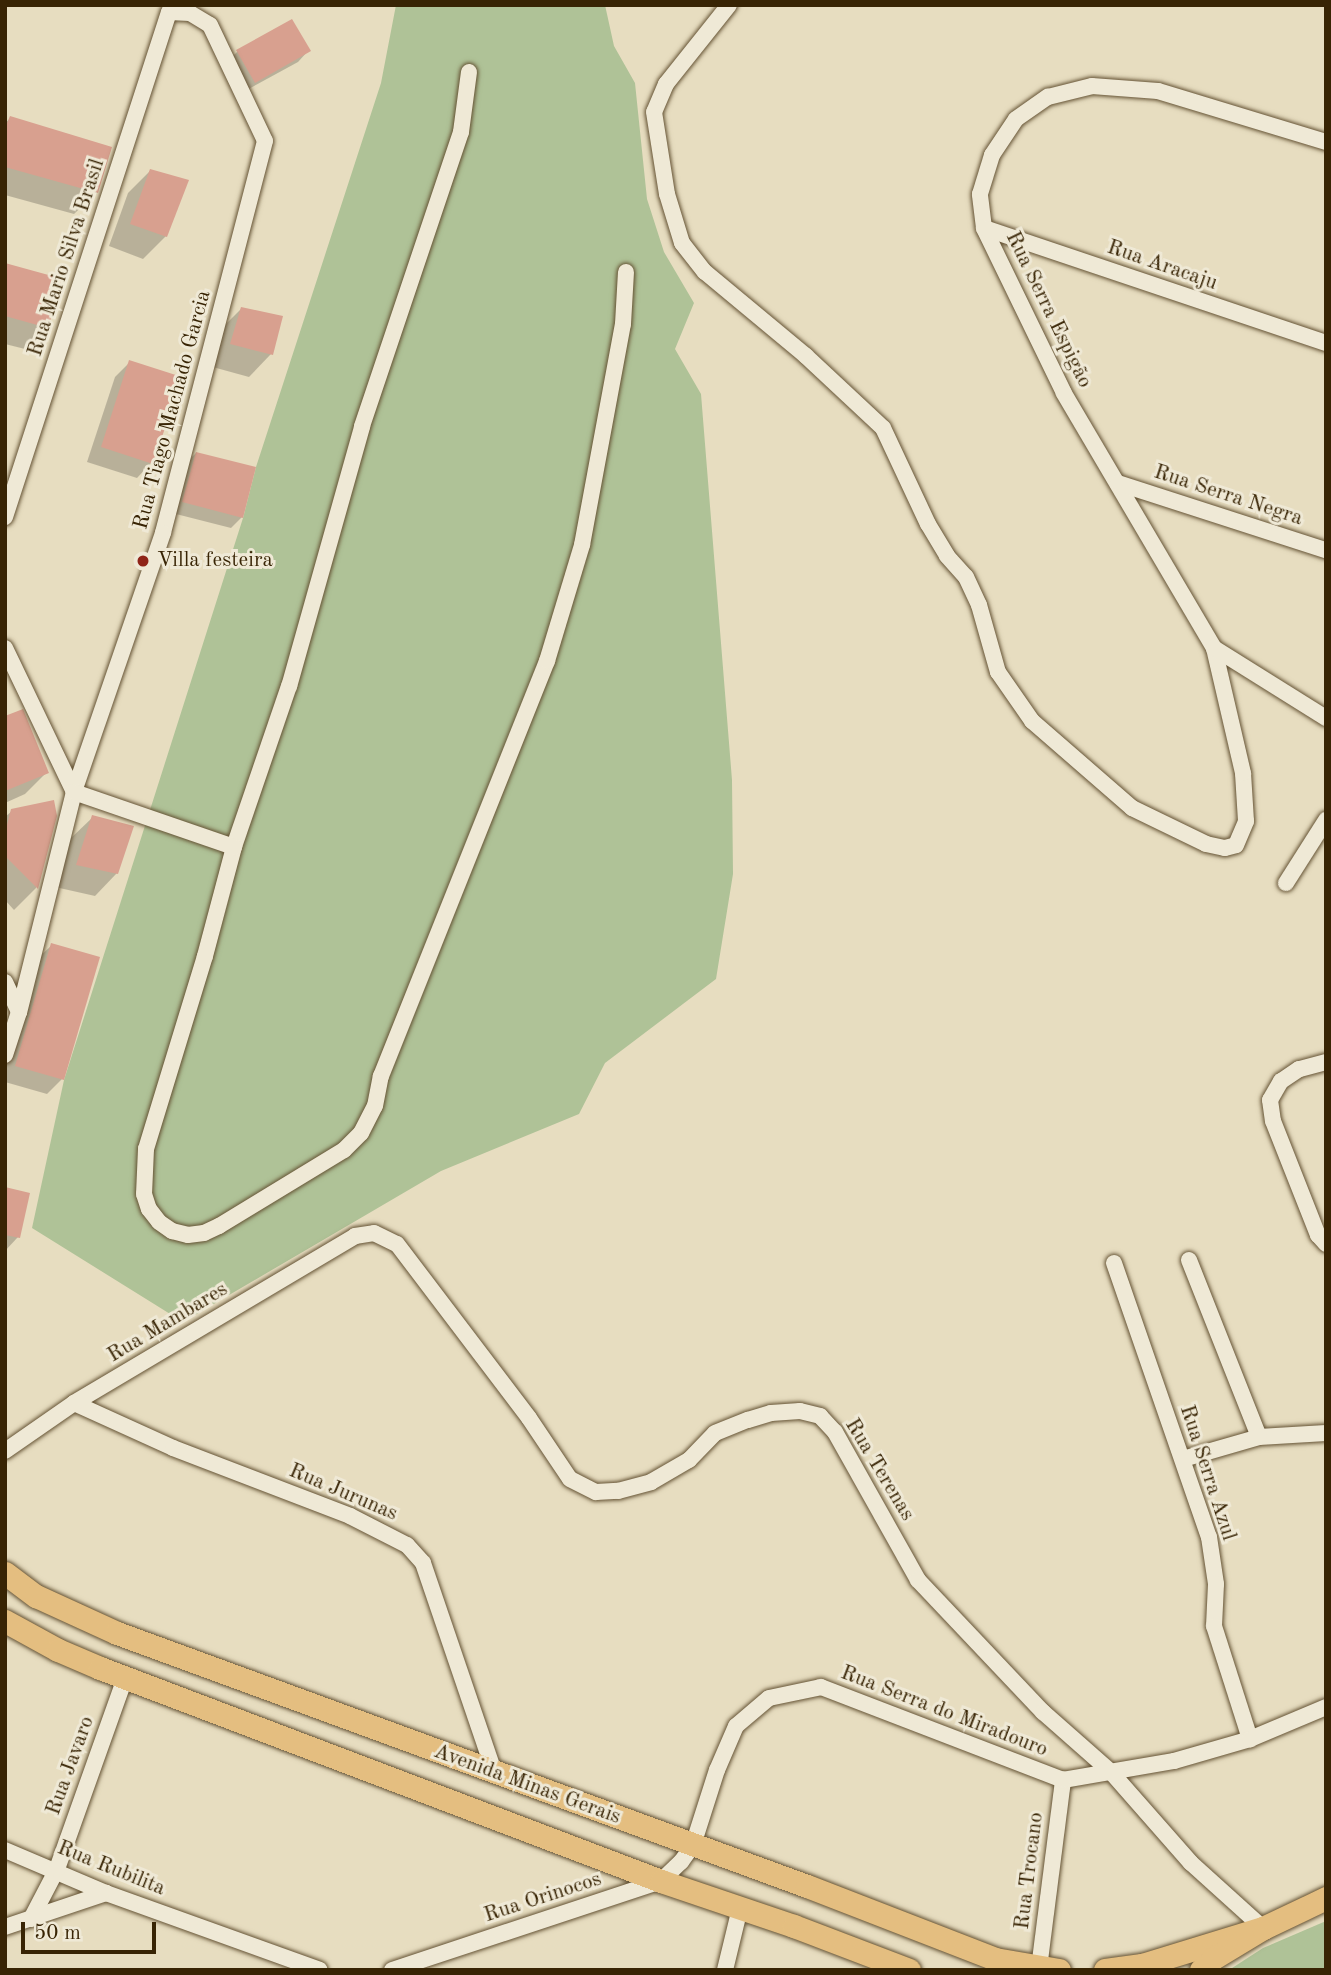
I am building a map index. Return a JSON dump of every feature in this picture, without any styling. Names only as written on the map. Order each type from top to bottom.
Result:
[{"type":"main road","name":"Avenida Minas Gerais","points":[[5,1573],[36,1595],[117,1633],[693,1844],[995,1959],[1049,1969]]},
{"type":"main road","name":"Avenida Minas Gerais","points":[[5,1621],[58,1650],[125,1678],[661,1881],[909,1970]]},
{"type":"main road","points":[[1201,1970],[1212,1959],[1263,1928],[1326,1898]]},
{"type":"main road","points":[[1105,1970],[1142,1965],[1263,1928]]},
{"type":"street","points":[[729,5],[666,84],[654,112],[667,194],[682,243],[705,272],[806,356],[883,428],[928,524],[947,556],[966,577],[979,605],[998,672],[1032,721],[1132,808],[1206,844],[1225,848],[1236,845],[1246,821],[1243,773],[1214,648]]},
{"type":"street","name":"Rua Mario Silva Brasil","points":[[5,517],[169,12]]},
{"type":"street","name":"Rua Tiago Machado Garcia","points":[[5,1055],[19,1012],[74,792],[163,533],[265,141],[210,25],[190,13],[169,12]]},
{"type":"street","points":[[469,72],[461,132],[362,427],[289,686],[234,847],[205,956],[146,1149],[144,1194],[149,1209],[159,1222],[172,1231],[188,1235],[204,1233],[219,1226],[344,1150],[361,1133],[375,1106],[381,1076],[547,662],[582,545],[621,335],[626,272]]},
{"type":"street","name":"Rua Serra Espigão","points":[[1214,648],[1175,587],[1118,483],[1064,393],[984,228],[980,194],[992,155],[1016,118],[1048,97],[1093,86],[1158,91],[1326,142]]},
{"type":"street","name":"Rua Aracaju","points":[[984,228],[1326,343]]},
{"type":"street","name":"Rua Serra Negra","points":[[1118,483],[1326,550]]},
{"type":"street","points":[[5,648],[74,792],[234,847]]},
{"type":"street","points":[[1214,648],[1326,718]]},
{"type":"street","points":[[1286,884],[1326,820]]},
{"type":"street","points":[[5,982],[19,1012]]},
{"type":"street","points":[[1326,1062],[1317,1061],[1299,1069],[1282,1082],[1270,1100],[1273,1121],[1318,1235],[1326,1244]]},
{"type":"street","name":"Rua Terenas","points":[[355,1236],[374,1233],[397,1244],[528,1418],[570,1479],[596,1492],[618,1491],[651,1482],[689,1460],[715,1433],[748,1420],[771,1413],[790,1412],[820,1416],[835,1432],[918,1580],[992,1655],[1042,1712],[1111,1772],[1191,1863],[1263,1928]]},
{"type":"street","name":"Rua Mambares","points":[[5,1451],[74,1403],[355,1236]]},
{"type":"street","points":[[1189,1260],[1259,1437]]},
{"type":"street","name":"Rua Serra Azul","points":[[1114,1263],[1209,1536],[1216,1584],[1214,1626],[1250,1739]]},
{"type":"street","name":"Rua Jurunas","points":[[74,1403],[173,1448],[350,1516],[407,1545],[423,1563],[494,1772]]},
{"type":"street","points":[[1183,1459],[1259,1437],[1326,1433]]},
{"type":"street","name":"Rua Javaro","points":[[31,1919],[57,1869],[125,1678]]},
{"type":"street","name":"Rua Serra do Miradouro","points":[[693,1844],[736,1726],[769,1698],[821,1687],[1063,1780]]},
{"type":"street","points":[[1063,1780],[1174,1761],[1250,1739],[1326,1707]]},
{"type":"street","name":"Rua Trocano","points":[[1049,1969],[1063,1780]]},
{"type":"street","name":"Rua Orinocos","points":[[392,1970],[661,1881],[681,1862],[693,1844]]},
{"type":"street","name":"Rua Rubilita","points":[[5,1850],[57,1869],[106,1893],[320,1970]]},
{"type":"street","points":[[5,1927],[106,1893]]},
{"type":"street","points":[[725,1970],[740,1908]]},
{"type":"green space","points":[[396,5],[605,5],[614,46],[635,83],[647,199],[664,252],[694,303],[675,349],[701,394],[732,780],[733,874],[716,979],[605,1063],[579,1114],[441,1171],[183,1322],[32,1228],[64,1080],[243,518],[256,467],[381,83]]},
{"type":"green space","points":[[1326,1921],[1326,1970],[1229,1970],[1263,1948]]},
{"type":"building","points":[[292,19],[311,51],[255,83],[236,50]]},
{"type":"building","points":[[10,116],[112,147],[98,193],[5,167],[5,128]]},
{"type":"building","points":[[150,169],[189,180],[167,237],[130,224]]},
{"type":"building","points":[[5,263],[63,279],[48,328],[5,316]]},
{"type":"building","points":[[241,307],[283,316],[273,355],[230,344]]},
{"type":"building","points":[[129,360],[182,377],[153,464],[101,447]]},
{"type":"building","points":[[196,452],[256,467],[243,518],[182,502]]},
{"type":"building","points":[[23,709],[49,773],[5,791],[5,716]]},
{"type":"building","points":[[54,800],[57,816],[38,889],[5,856],[5,833],[11,809]]},
{"type":"building","points":[[92,815],[134,826],[118,874],[76,865]]},
{"type":"building","points":[[51,943],[100,957],[64,1080],[15,1066]]},
{"type":"building","points":[[5,1187],[30,1193],[20,1238],[5,1235]]},
{"type":"place","name":"Villa festeira","points":[[143,561]]}]
